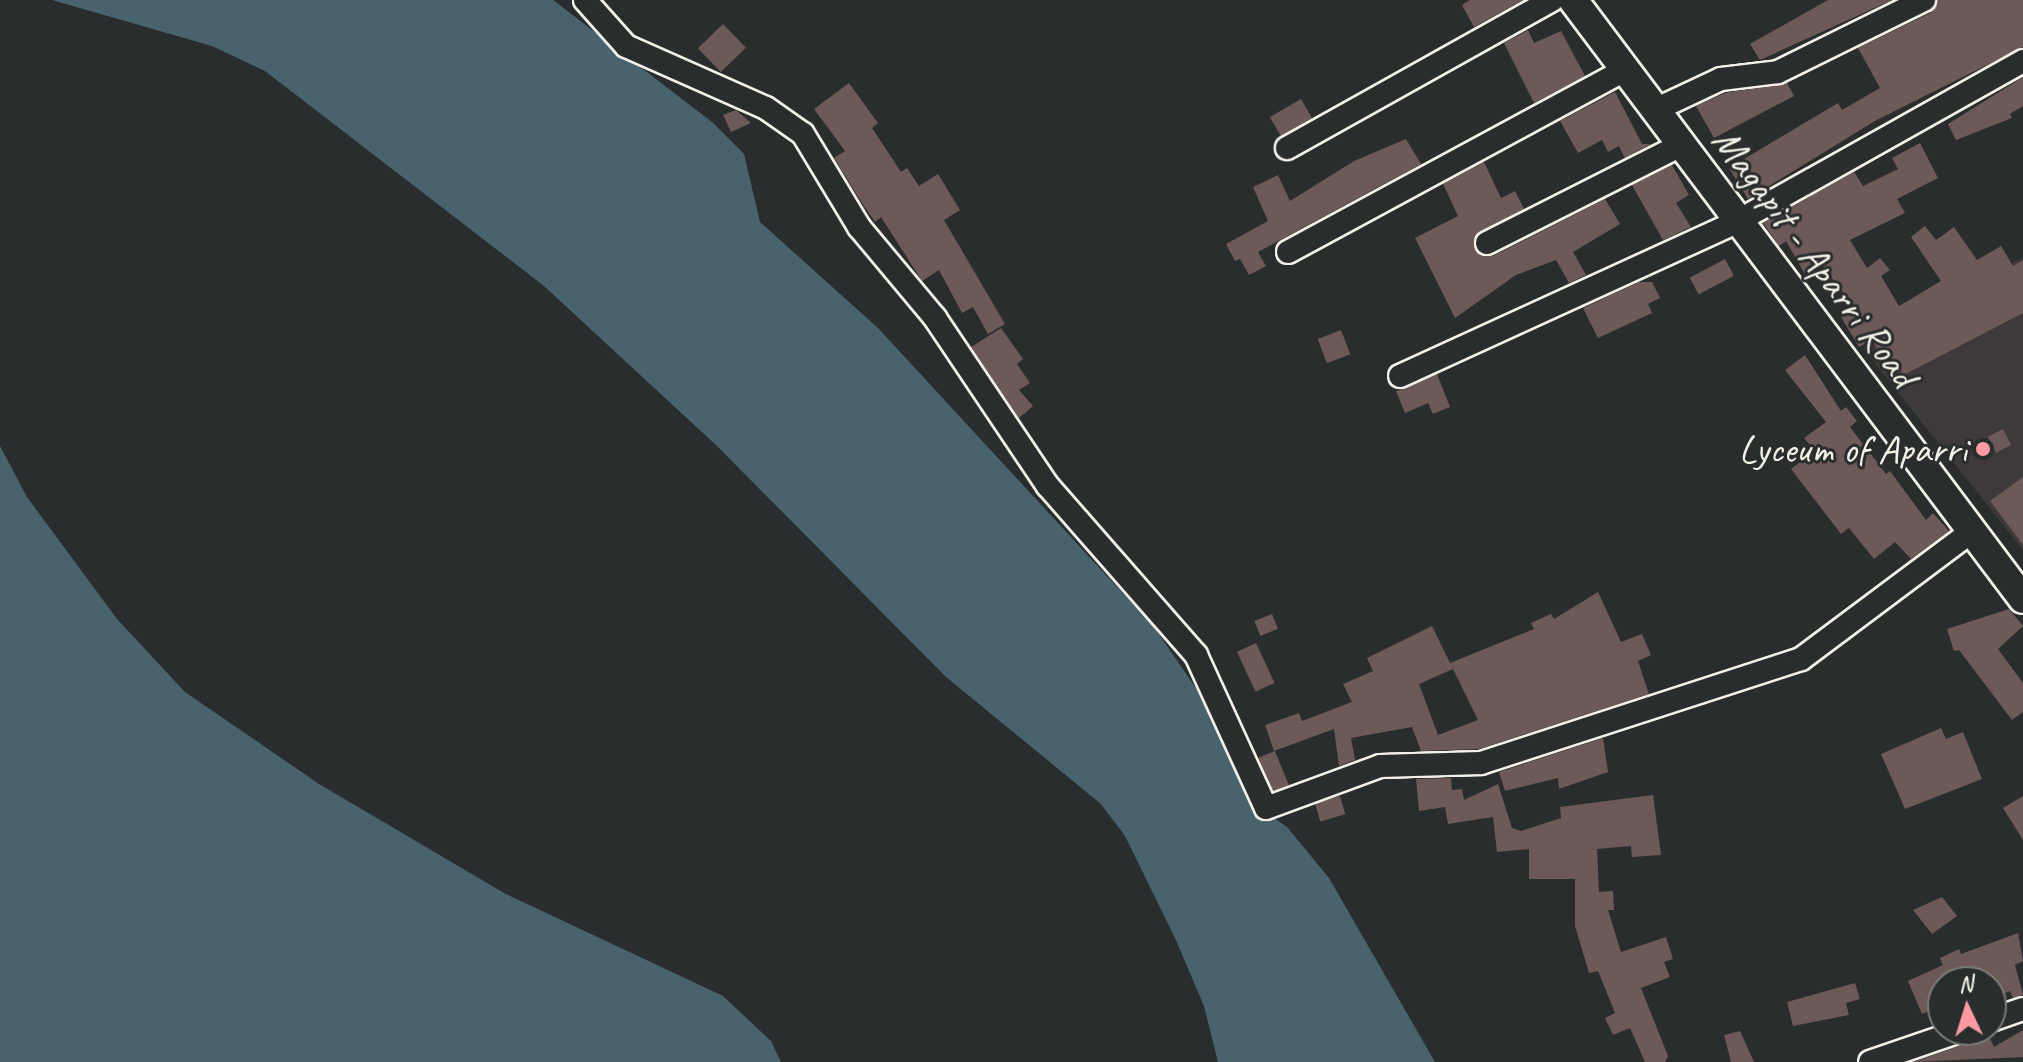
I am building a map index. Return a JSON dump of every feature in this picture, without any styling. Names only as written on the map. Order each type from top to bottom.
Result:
[{"type":"main road","name":"Magapit - Aparri Road","points":[[1573,0],[1972,531],[2018,582]]},
{"type":"street","points":[[585,0],[626,46],[755,102],[803,134],[859,227],[953,343],[1048,486],[1196,655],[1266,808],[1380,766],[1481,763],[1801,659],[1972,531]]},
{"type":"street","points":[[1287,148],[1552,0]]},
{"type":"street","points":[[1655,110],[1721,79],[1778,72],[1924,0]]},
{"type":"street","points":[[1400,376],[1738,221],[2023,61]]},
{"type":"street","points":[[1288,252],[1625,70]]},
{"type":"street","points":[[1487,243],[1681,145]]},
{"type":"street","points":[[1870,1062],[1927,1042]]},
{"type":"shaded area","name":"Lyceum of Aparri","points":[[2023,257],[2023,550],[1863,348]]},
{"type":"water","points":[[52,0],[553,0],[712,122],[744,154],[760,222],[878,328],[1154,627],[1213,713],[1264,811],[1287,827],[1329,878],[1435,1062],[1218,1062],[1204,1006],[1175,938],[1125,836],[1101,804],[946,677],[717,446],[544,286],[265,71],[212,46]]},
{"type":"water","points":[[0,446],[27,497],[117,619],[185,692],[319,784],[504,893],[723,996],[771,1041],[781,1062],[0,1062]]},
{"type":"building","points":[[1470,0],[1523,0],[1474,27],[1462,5]]},
{"type":"building","points":[[1828,0],[1892,0],[1760,60],[1750,44]]},
{"type":"building","points":[[1938,0],[2023,0],[2023,47],[1875,121],[1748,199],[1729,168],[1838,103],[1842,110],[1880,88],[1858,48],[1930,13]]},
{"type":"building","points":[[723,24],[746,48],[721,72],[698,48]]},
{"type":"building","points":[[1528,30],[1534,43],[1561,31],[1585,76],[1534,103],[1504,43]]},
{"type":"building","points":[[2023,77],[2023,106],[2010,114],[2012,118],[1956,140],[1948,124]]},
{"type":"building","points":[[849,83],[878,123],[872,128],[901,172],[907,168],[919,186],[938,174],[960,210],[944,220],[1005,324],[988,334],[973,307],[962,313],[939,270],[922,281],[881,217],[875,222],[860,200],[834,158],[845,151],[814,109]]},
{"type":"building","points":[[1787,83],[1794,96],[1714,138],[1696,106],[1725,93]]},
{"type":"building","points":[[1615,92],[1642,144],[1651,144],[1625,158],[1619,146],[1608,152],[1602,140],[1578,153],[1560,121]]},
{"type":"building","points":[[1301,99],[1312,118],[1281,136],[1270,117]]},
{"type":"building","points":[[736,110],[751,123],[731,132],[723,115]]},
{"type":"building","points":[[1406,139],[1421,164],[1258,252],[1266,266],[1249,275],[1240,259],[1235,261],[1226,244],[1268,221],[1253,187],[1278,175],[1290,201],[1354,161]]},
{"type":"building","points":[[1920,143],[1938,178],[1897,199],[1905,213],[1850,240],[1867,268],[1880,258],[1890,270],[1881,276],[1899,306],[1941,281],[1911,237],[1925,226],[1936,240],[1954,227],[1977,260],[2001,246],[2013,266],[2023,260],[2023,313],[1896,379],[1872,340],[1859,347],[1841,317],[1855,309],[1823,266],[1806,276],[1786,241],[1779,246],[1763,223],[1854,172],[1863,186],[1898,169],[1892,158]]},
{"type":"building","points":[[1484,162],[1501,198],[1515,191],[1524,209],[1476,235],[1480,255],[1493,256],[1605,199],[1620,224],[1573,252],[1586,275],[1569,283],[1556,260],[1516,275],[1455,318],[1415,238],[1458,216],[1443,184]]},
{"type":"building","points":[[1672,165],[1689,195],[1676,203],[1691,227],[1663,240],[1632,185]]},
{"type":"building","points":[[1725,259],[1734,276],[1699,295],[1690,278]]},
{"type":"building","points":[[1639,282],[1652,282],[1660,298],[1648,304],[1652,313],[1598,338],[1583,308]]},
{"type":"building","points":[[1001,328],[1023,359],[1017,364],[1030,383],[1019,390],[1033,406],[1019,418],[971,347]]},
{"type":"building","points":[[1341,330],[1350,354],[1327,363],[1318,339]]},
{"type":"building","points":[[1805,355],[1841,411],[1846,407],[1857,421],[1850,427],[1886,474],[1890,471],[1926,520],[1933,513],[1949,531],[1911,559],[1895,542],[1874,559],[1849,528],[1841,534],[1791,469],[1815,451],[1804,438],[1826,422],[1785,370]]},
{"type":"building","points":[[1437,374],[1450,407],[1433,414],[1428,403],[1405,413],[1396,391]]},
{"type":"building","points":[[2003,429],[2011,445],[1996,453],[1988,437]]},
{"type":"building","points":[[2023,477],[2023,545],[1990,501]]},
{"type":"building","points":[[1598,592],[1621,642],[1642,634],[1651,655],[1638,661],[1649,694],[1479,749],[1421,751],[1412,727],[1351,738],[1355,760],[1339,766],[1334,729],[1274,751],[1265,725],[1299,713],[1302,721],[1352,702],[1343,684],[1373,671],[1367,658],[1432,626],[1450,663],[1534,629],[1531,623],[1551,614],[1554,619]],"holes":[[[1453,669],[1478,720],[1438,735],[1419,684]]]},
{"type":"building","points":[[2009,609],[2023,626],[1998,649],[2023,683],[2023,712],[2012,720],[1959,650],[1954,651],[1947,629]]},
{"type":"building","points":[[1272,614],[1278,629],[1260,636],[1254,621]]},
{"type":"building","points":[[1256,643],[1275,683],[1256,692],[1237,652]]},
{"type":"building","points":[[1941,728],[1946,739],[1963,732],[1982,779],[1905,809],[1881,754]]},
{"type":"building","points":[[1603,738],[1608,772],[1559,789],[1558,778],[1505,791],[1499,772]]},
{"type":"building","points":[[1275,751],[1289,785],[1272,792],[1258,758]]},
{"type":"building","points":[[1451,778],[1452,790],[1462,789],[1464,800],[1498,784],[1512,828],[1521,831],[1561,818],[1560,807],[1653,795],[1661,855],[1632,857],[1631,846],[1597,849],[1599,892],[1613,891],[1614,910],[1608,910],[1621,952],[1666,937],[1673,959],[1664,962],[1670,977],[1641,988],[1668,1056],[1665,1062],[1645,1062],[1630,1028],[1613,1035],[1605,1018],[1615,1013],[1598,971],[1589,973],[1575,926],[1575,879],[1529,879],[1529,849],[1497,852],[1493,817],[1448,824],[1445,807],[1419,811],[1416,779]]},
{"type":"building","points":[[1340,796],[1345,814],[1320,821],[1315,803]]},
{"type":"building","points":[[2023,796],[2023,840],[2003,808]]},
{"type":"building","points":[[1942,897],[1957,916],[1932,934],[1913,910]]},
{"type":"building","points":[[2018,933],[2023,961],[2015,965],[2023,995],[2013,998],[2010,991],[2007,992],[2007,966],[1941,966],[1940,958],[1959,949],[1961,954]]},
{"type":"building","points":[[1927,972],[1927,1012],[1922,1014],[1908,981]]},
{"type":"building","points":[[1855,983],[1860,999],[1846,1003],[1849,1015],[1793,1026],[1787,1002]]},
{"type":"building","points":[[2023,1030],[2023,1057],[1913,1062],[1959,1046],[2007,1046],[2007,1039]]},
{"type":"building","points":[[1740,1031],[1754,1062],[1731,1062],[1724,1035]]},
{"type":"place","name":"Lyceum of Aparri","points":[[1983,449]]}]
